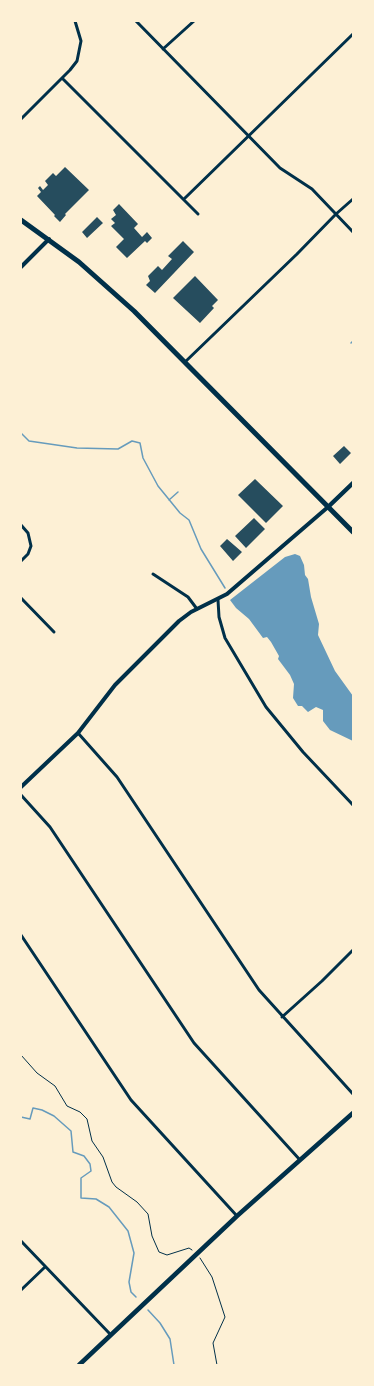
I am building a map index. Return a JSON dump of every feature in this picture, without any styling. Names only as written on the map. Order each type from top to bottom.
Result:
[{"type":"main road","points":[[21,220],[49,239],[107,286],[185,362],[353,532]]},
{"type":"main road","points":[[328,507],[353,483]]},
{"type":"main road","points":[[79,1365],[110,1334],[237,1216],[353,1113]]},
{"type":"street","points":[[21,119],[75,64],[80,49],[80,35],[75,21]]},
{"type":"street","points":[[136,21],[280,168],[310,187],[353,232]]},
{"type":"street","points":[[163,49],[194,21]]},
{"type":"street","points":[[184,199],[353,34]]},
{"type":"street","points":[[62,78],[198,214]]},
{"type":"street","points":[[185,362],[353,199]]},
{"type":"street","points":[[21,267],[49,239]]},
{"type":"street","points":[[21,787],[78,733],[110,690],[179,621],[197,609],[218,600],[232,590],[328,507]]},
{"type":"street","points":[[21,525],[28,533],[30,540],[30,550],[21,561]]},
{"type":"street","points":[[153,574],[188,597],[197,609]]},
{"type":"street","points":[[21,598],[54,632]]},
{"type":"street","points":[[218,600],[219,617],[225,638],[259,696],[290,738],[353,805]]},
{"type":"street","points":[[78,733],[117,777],[255,984],[282,1017],[353,1094]]},
{"type":"street","points":[[21,795],[50,827],[194,1043],[300,1160]]},
{"type":"street","points":[[21,935],[126,1093],[237,1216]]},
{"type":"street","points":[[282,1017],[322,981],[353,950]]},
{"type":"street","points":[[21,1241],[110,1334]]},
{"type":"street","points":[[21,1290],[45,1267]]},
{"type":"path","points":[[21,1055],[37,1073],[55,1086],[67,1106],[80,1112],[87,1119],[92,1140],[103,1156],[112,1182],[116,1187],[138,1202],[148,1214],[152,1236],[159,1252],[166,1255],[190,1249]]},
{"type":"path","points":[[200,1258],[212,1277],[225,1320],[215,1335],[213,1343],[217,1365]]},
{"type":"water","points":[[295,554],[300,556],[304,565],[305,575],[308,579],[311,597],[319,624],[318,635],[335,671],[353,696],[353,741],[330,730],[323,721],[323,710],[316,707],[308,712],[302,706],[298,706],[293,698],[294,684],[290,675],[278,659],[279,656],[271,642],[267,637],[263,638],[249,619],[236,608],[230,600],[285,557]]},
{"type":"building","points":[[65,167],[89,190],[65,214],[66,215],[60,222],[37,196],[41,192],[38,188],[40,186],[43,190],[48,185],[45,181],[53,173],[56,176]]},
{"type":"building","points":[[119,204],[138,224],[134,228],[142,237],[147,232],[152,238],[147,243],[145,241],[127,258],[116,247],[124,239],[111,226],[115,223],[111,219],[116,215],[113,210]]},
{"type":"building","points":[[97,217],[103,223],[87,238],[82,232]]},
{"type":"building","points":[[183,241],[194,252],[155,293],[146,285],[150,281],[148,276],[158,266],[162,270],[172,259],[168,256]]},
{"type":"building","points":[[195,276],[218,300],[212,306],[214,308],[200,323],[173,298]]},
{"type":"building","points":[[344,446],[351,453],[340,464],[333,456]]},
{"type":"building","points":[[255,479],[283,506],[266,523],[238,495]]},
{"type":"building","points":[[254,518],[265,529],[246,548],[235,536]]},
{"type":"building","points":[[227,539],[242,552],[233,561],[220,546]]},
{"type":"waterway","points":[[21,433],[29,441],[77,448],[118,449],[132,441],[140,443],[143,458],[158,486],[180,513],[189,520],[201,549],[225,588]]},
{"type":"waterway","points":[[169,500],[178,492]]},
{"type":"waterway","points":[[21,1117],[30,1119],[33,1108],[42,1110],[54,1116],[71,1131],[73,1152],[84,1156],[90,1164],[91,1171],[81,1178],[81,1198],[96,1199],[109,1207],[128,1231],[134,1253],[129,1282],[131,1292],[136,1297]]},
{"type":"waterway","points":[[148,1310],[160,1323],[170,1339],[174,1365]]}]
